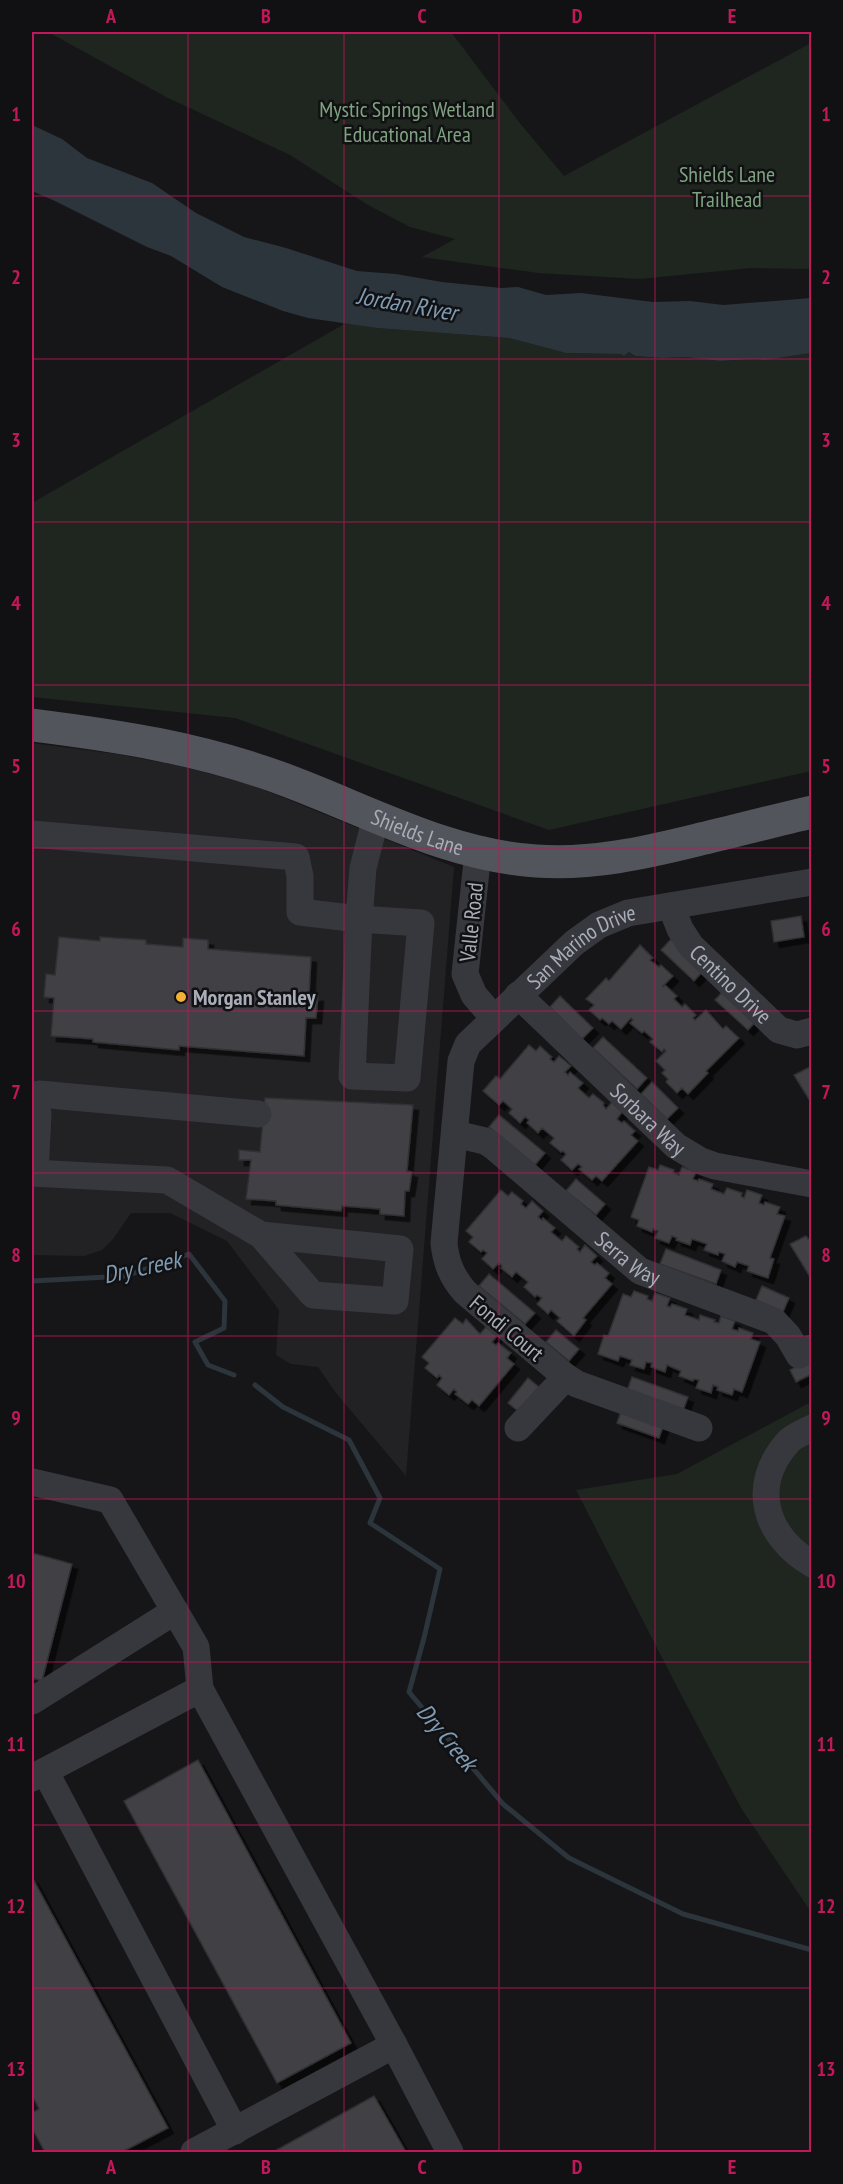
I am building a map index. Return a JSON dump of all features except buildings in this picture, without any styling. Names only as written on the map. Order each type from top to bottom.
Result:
[{"type":"main road","name":"Shields Lane","points":[[32,725],[130,738],[212,756],[284,779],[420,835],[478,852],[537,861],[596,860],[646,852],[812,812]]},
{"type":"street","points":[[32,834],[296,857],[300,876],[300,912],[359,919],[421,923],[407,1078],[352,1076],[359,919],[363,868],[376,817]]},
{"type":"street","name":"Valle Road","points":[[478,852],[465,974],[474,995],[494,1018]]},
{"type":"street","name":"San Marino Drive","points":[[455,1134],[462,1055],[468,1044],[574,943],[599,925],[628,913],[812,882]]},
{"type":"street","name":"Centino Drive","points":[[671,906],[680,929],[691,946],[779,1030],[797,1035],[812,1031]]},
{"type":"street","name":"Sorbara Way","points":[[518,995],[676,1146],[688,1154],[716,1166],[812,1184]]},
{"type":"street","points":[[258,1114],[35,1103],[33,1173],[167,1180],[261,1235],[313,1295],[395,1301],[400,1249],[261,1235]]},
{"type":"street","name":"Serra Way","points":[[455,1134],[476,1138],[493,1146],[640,1271],[764,1317],[782,1329],[799,1355],[812,1348]]},
{"type":"street","name":"Fondi Court","points":[[455,1134],[444,1243],[445,1255],[453,1276],[465,1292],[566,1377],[590,1390],[699,1428]]},
{"type":"street","points":[[518,1428],[566,1377]]},
{"type":"street","points":[[812,1428],[788,1441],[772,1467],[764,1494],[770,1518],[779,1537],[795,1554],[812,1564]]},
{"type":"street","points":[[32,1482],[110,1500],[196,1647],[200,1689],[450,2152]]},
{"type":"street","points":[[32,1701],[175,1611]]},
{"type":"street","points":[[200,1689],[38,1775],[235,2131]]},
{"type":"street","points":[[194,2152],[394,2045]]},
{"type":"shaded area","points":[[32,743],[116,754],[181,766],[252,785],[454,867],[406,1476],[336,1393],[318,1367],[291,1364],[276,1355],[279,1310],[227,1241],[170,1213],[131,1213],[113,1239],[102,1250],[84,1256],[32,1255]]},
{"type":"green space","name":"Mystic Springs Wetland Educational Area","points":[[48,32],[451,32],[519,122],[564,176],[811,43],[811,269],[751,268],[640,279],[538,273],[422,257],[455,239],[410,227],[368,205],[290,155],[168,98]]},
{"type":"green space","points":[[346,323],[377,328],[509,338],[566,353],[621,354],[624,356],[629,352],[635,356],[686,357],[720,361],[765,360],[811,353],[811,771],[549,830],[235,718],[32,697],[32,503]]},
{"type":"green space","points":[[811,1402],[811,1912],[741,1808],[576,1490],[677,1474]]},
{"type":"water","name":"Jordan River","points":[[32,125],[62,139],[87,158],[152,183],[196,213],[244,237],[357,271],[501,288],[518,287],[546,295],[581,293],[653,302],[690,301],[723,305],[811,298],[811,353],[765,360],[720,361],[686,357],[635,356],[629,352],[624,356],[621,354],[566,353],[509,338],[377,328],[308,318],[283,311],[222,287],[171,256],[147,247],[32,191]]},
{"type":"waterway","name":"Dry Creek","points":[[32,1281],[126,1276],[189,1254],[225,1301],[224,1328],[195,1342],[208,1365],[234,1375]]},
{"type":"waterway","name":"Dry Creek","points":[[255,1385],[283,1407],[349,1440],[380,1498],[370,1523],[440,1569],[409,1692],[503,1804],[569,1858],[683,1914],[812,1950]]},
{"type":"place","name":"Morgan Stanley","points":[[181,997]]},
{"type":"park label","name":"Shields Lane Trailhead","points":[[727,186]]}]
